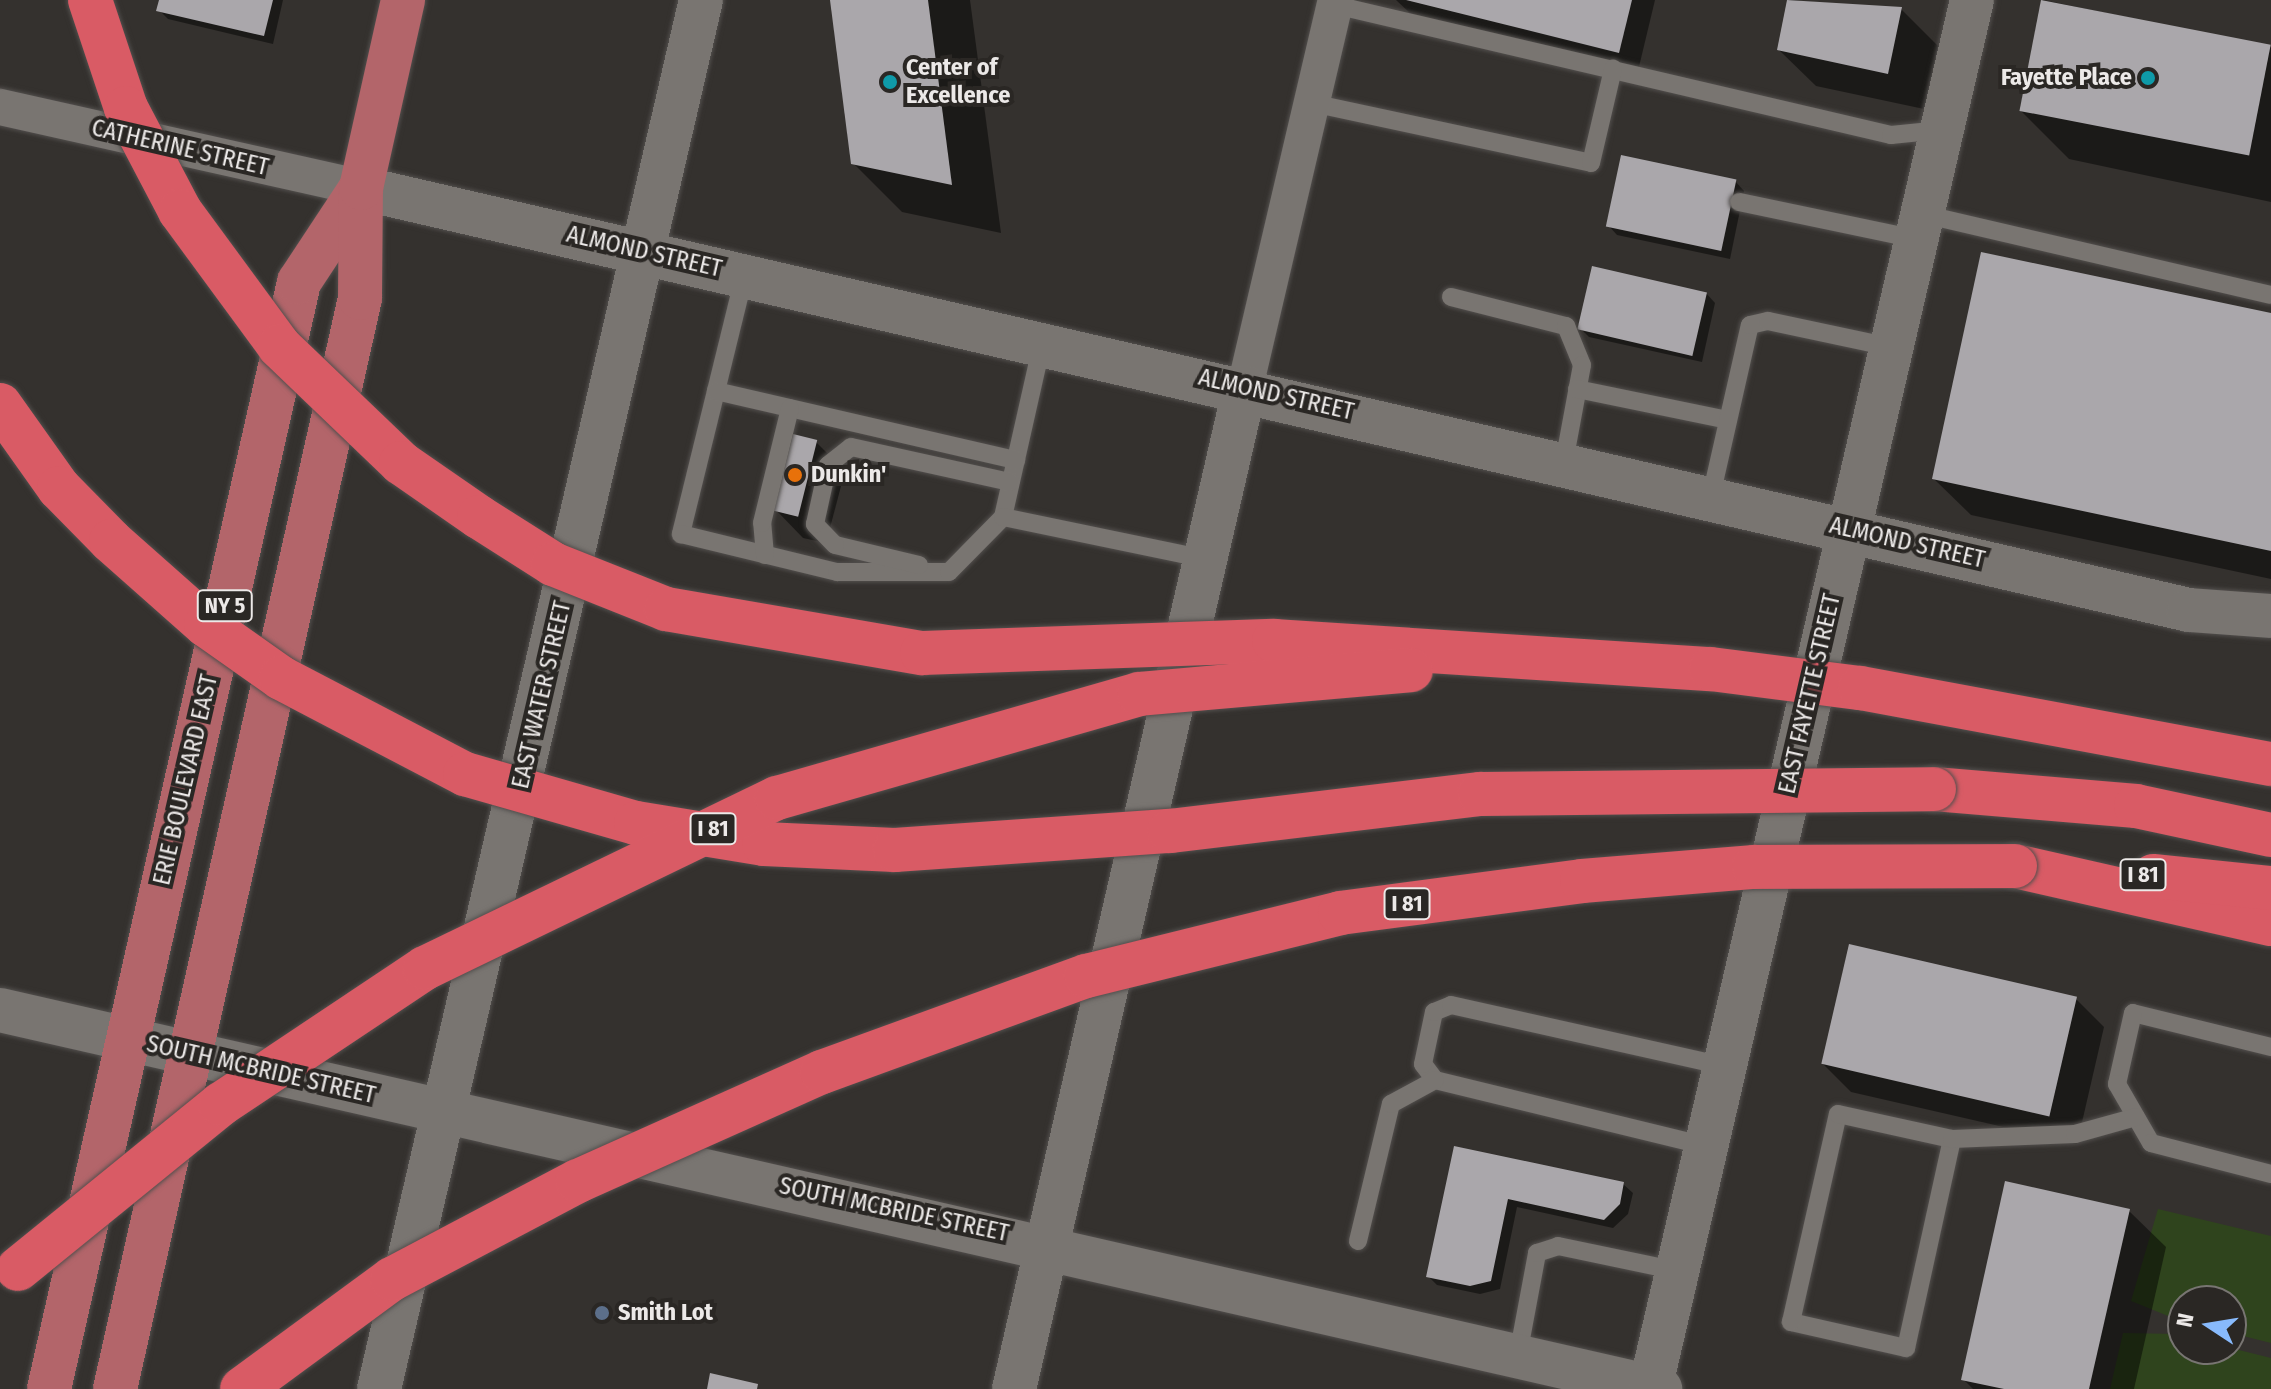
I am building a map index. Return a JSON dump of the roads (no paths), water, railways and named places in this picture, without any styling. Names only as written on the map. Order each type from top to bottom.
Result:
[{"type":"highway","points":[[90,0],[126,108],[180,211],[279,346],[401,463],[553,564],[725,624],[922,653],[1274,641],[1518,662]]},
{"type":"highway","points":[[0,405],[59,488],[111,541],[206,625],[281,678],[465,774],[636,823],[764,844],[895,850],[1170,831],[1480,794],[1760,786],[1934,789],[2136,806],[2271,835]]},
{"type":"highway","name":"I 81","points":[[9,1279],[221,1104],[425,968],[777,798],[1139,694],[1518,662],[1711,669],[1860,688],[2271,764]]},
{"type":"highway","points":[[2015,866],[2271,924]]},
{"type":"highway","name":"I 81","points":[[242,1389],[392,1279],[578,1181],[822,1072],[1086,976],[1340,913],[1582,881],[1754,867],[2015,866],[2271,888]]},
{"type":"main road","name":"ERIE BOULEVARD EAST","points":[[115,1389],[360,298],[361,188],[403,0]]},
{"type":"main road","name":"ERIE BOULEVARD EAST","points":[[49,1389],[299,282],[361,188]]},
{"type":"street","name":"EAST WATER STREET","points":[[379,1389],[701,0]]},
{"type":"street","name":"EAST FAYETTE STREET","points":[[1654,1388],[1706,1146],[1972,0]]},
{"type":"street","points":[[1014,1389],[1335,2]]},
{"type":"street","name":"CATHERINE STREET","points":[[0,107],[361,188]]},
{"type":"street","name":"ALMOND STREET","points":[[361,188],[1245,387],[2189,610],[2271,616]]},
{"type":"street","name":"ALMOND STREET","points":[[2189,610],[2271,648]]},
{"type":"street","name":"SOUTH MCBRIDE STREET","points":[[0,1010],[1048,1244],[1654,1388]]},
{"type":"lane","points":[[1335,2],[1891,135],[1941,130]]},
{"type":"lane","points":[[1312,103],[1591,163],[1613,69]]},
{"type":"lane","points":[[1739,202],[1919,226],[2271,295]]},
{"type":"lane","points":[[744,274],[681,534],[837,572],[949,572],[1003,517],[1043,342]]},
{"type":"lane","points":[[1451,297],[1566,326],[1582,365],[1564,462]]},
{"type":"lane","points":[[1711,496],[1750,325],[1768,321],[1890,347]]},
{"type":"lane","points":[[1577,389],[1728,420]]},
{"type":"lane","points":[[716,391],[1016,460]]},
{"type":"lane","points":[[765,555],[762,523],[790,408]]},
{"type":"lane","points":[[949,572],[835,545],[815,524],[828,465],[851,447],[1010,482]]},
{"type":"lane","points":[[1003,517],[1206,559]]},
{"type":"lane","points":[[1706,1146],[1435,1080],[1423,1064],[1434,1012],[1451,1005],[1725,1066]]},
{"type":"lane","points":[[2271,1047],[2133,1013],[2117,1084],[2151,1143],[2271,1174]]},
{"type":"lane","points":[[1358,1241],[1391,1104],[1435,1080]]},
{"type":"lane","points":[[1952,1139],[1906,1348],[1791,1322],[1838,1114],[1952,1139],[2075,1134],[2136,1117]]},
{"type":"lane","points":[[1518,1355],[1537,1253],[1558,1246],[1678,1271]]},
{"type":"place","name":"Fayette Place","points":[[2148,78]]},
{"type":"place","name":"Center of Excellence","points":[[890,82]]},
{"type":"place","name":"Dunkin'","points":[[795,475]]},
{"type":"place","name":"Smith Lot","points":[[602,1313]]}]
